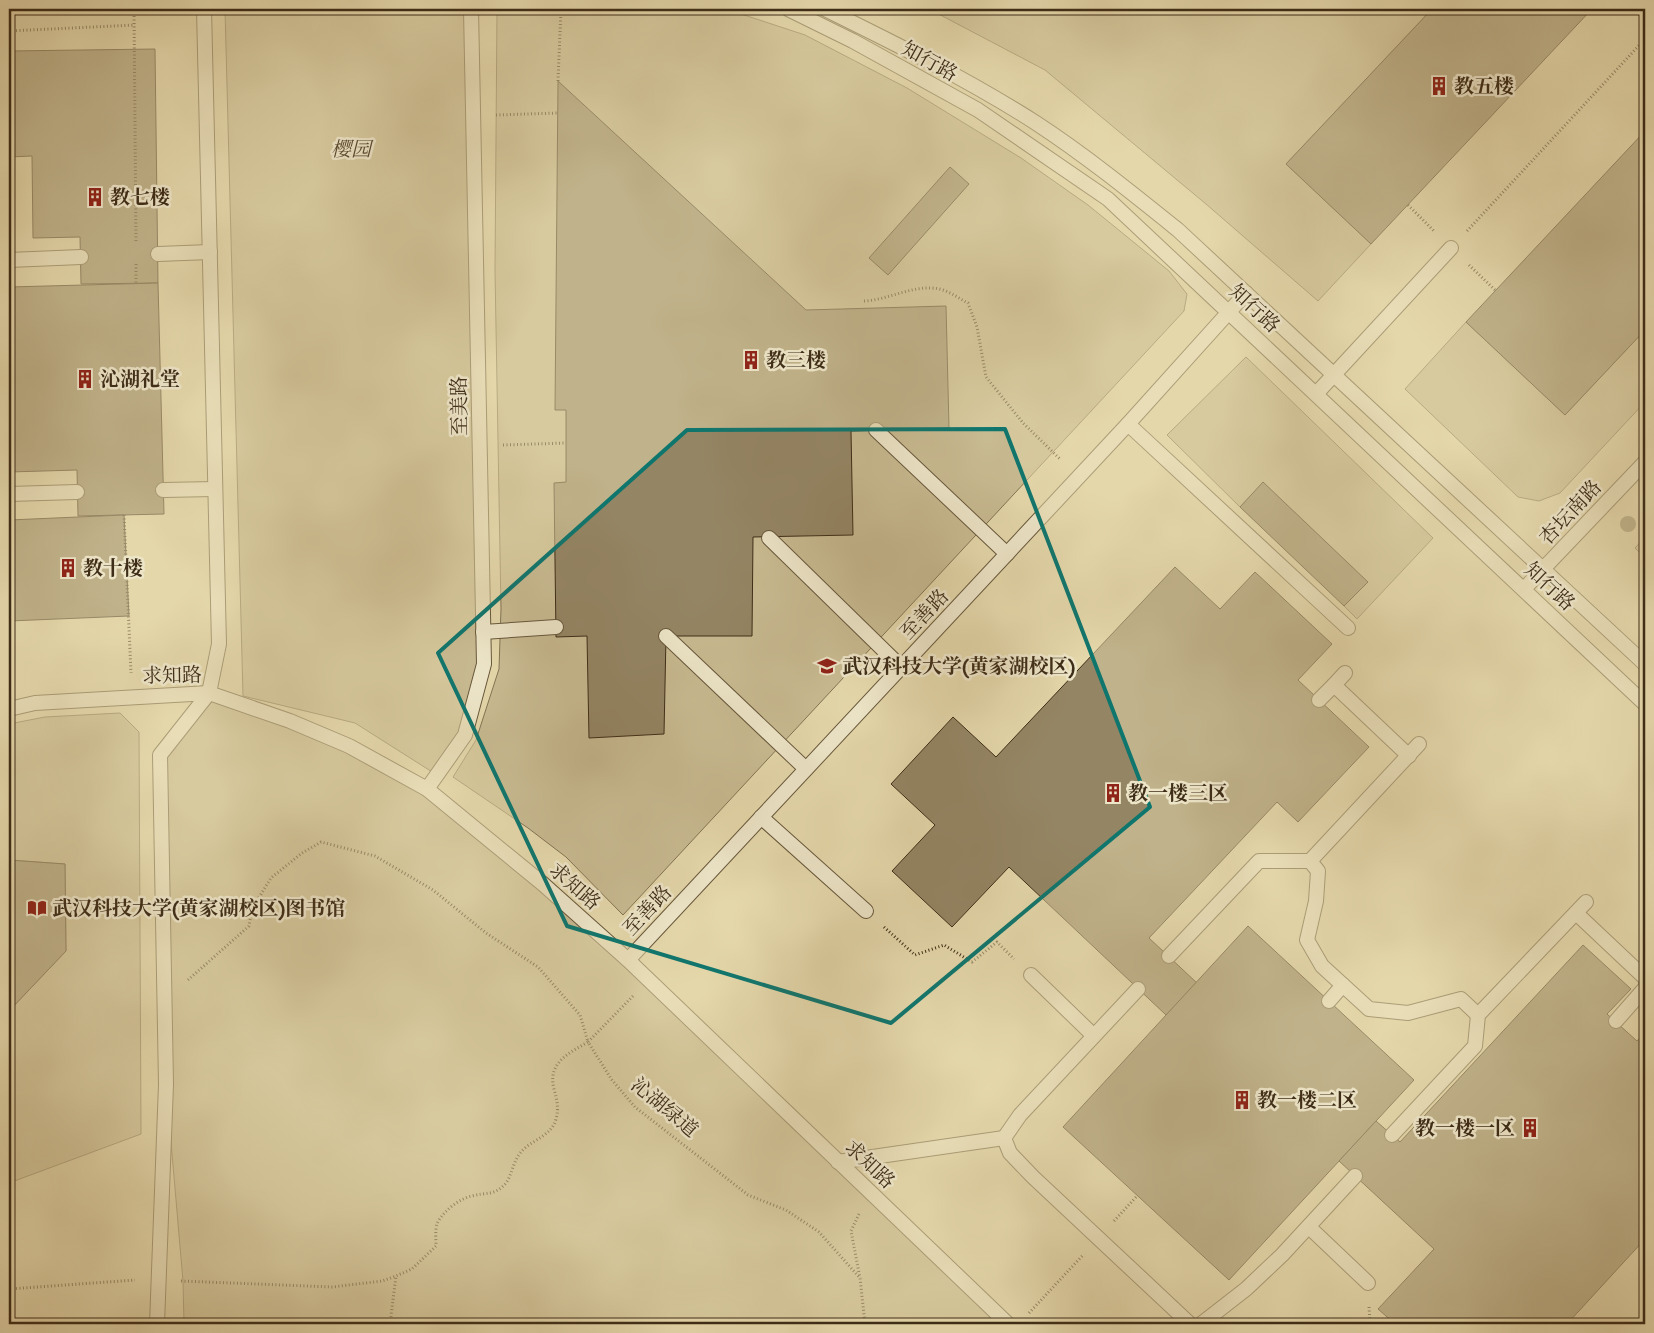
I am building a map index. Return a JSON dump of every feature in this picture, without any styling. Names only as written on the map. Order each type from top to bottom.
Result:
[{"type":"lane","points":[[157,1324],[166,1084],[160,755],[209,693],[219,644],[204,9]]},
{"type":"lane","name":"至美路","points":[[427,789],[465,735],[484,664],[471,9]]},
{"type":"lane","name":"知行路","points":[[788,9],[853,41],[978,110],[1108,199],[1645,704]]},
{"type":"lane","name":"知行路","points":[[825,9],[923,58],[1035,123],[1105,172],[1178,230],[1645,664]]},
{"type":"lane","points":[[1316,394],[1452,248]]},
{"type":"lane","points":[[158,254],[210,252]]},
{"type":"lane","points":[[9,260],[81,257]]},
{"type":"lane","name":"至善路","points":[[628,960],[1128,424],[1246,293]]},
{"type":"lane","points":[[1128,424],[1348,628]]},
{"type":"lane","points":[[876,430],[1007,554]]},
{"type":"lane","name":"杏坛南路","points":[[1524,589],[1645,462]]},
{"type":"lane","points":[[163,490],[215,489]]},
{"type":"lane","points":[[9,494],[77,492]]},
{"type":"lane","points":[[769,538],[901,667]]},
{"type":"lane","points":[[484,632],[556,627]]},
{"type":"lane","points":[[666,636],[806,769]]},
{"type":"lane","points":[[1320,700],[1345,673]]},
{"type":"lane","points":[[1334,685],[1409,756]]},
{"type":"lane","name":"求知路","points":[[9,708],[35,703],[209,693],[290,722],[349,746],[427,789],[543,884],[628,960],[1008,1324]]},
{"type":"lane","points":[[1169,956],[1259,861],[1310,861],[1420,744]]},
{"type":"lane","points":[[762,818],[866,911]]},
{"type":"lane","points":[[1310,861],[1318,871],[1316,902],[1307,940],[1322,966],[1369,1009],[1408,1013],[1461,999],[1478,1015]]},
{"type":"lane","points":[[1392,1135],[1475,1046],[1478,1015],[1586,902]]},
{"type":"lane","points":[[1576,913],[1645,978]]},
{"type":"lane","points":[[1031,975],[1094,1036]]},
{"type":"lane","points":[[1329,1000],[1343,985]]},
{"type":"lane","points":[[1616,1022],[1645,988]]},
{"type":"lane","points":[[838,1162],[1004,1138],[1020,1115],[1138,989]]},
{"type":"lane","points":[[1004,1138],[1010,1153],[1033,1177],[1190,1324]]},
{"type":"lane","points":[[1201,1324],[1246,1289],[1309,1227],[1355,1176]]},
{"type":"lane","points":[[1309,1227],[1368,1283]]},
{"type":"path","points":[[134,9],[136,244]]},
{"type":"path","points":[[558,80],[561,9]]},
{"type":"path","points":[[9,31],[134,25]]},
{"type":"path","points":[[1452,248],[1645,39]]},
{"type":"path","points":[[474,116],[558,113]]},
{"type":"path","points":[[1408,205],[1495,290]]},
{"type":"path","points":[[136,254],[136,284]]},
{"type":"path","points":[[864,301],[910,290],[942,290],[968,303],[977,327],[986,377],[1023,423],[1078,477]]},
{"type":"path","points":[[480,446],[566,443]]},
{"type":"path","points":[[124,515],[131,696]]},
{"type":"path","name":"沁湖绿道","points":[[165,999],[212,961],[249,926],[252,909],[271,878],[302,853],[321,842],[375,856],[433,890],[486,933],[538,967],[580,1015],[588,1042],[612,1080],[635,1107],[748,1195],[786,1210],[819,1232],[860,1278]]},
{"type":"path","points":[[866,911],[915,955],[944,945],[972,962],[998,942],[1031,975]]},
{"type":"path","points":[[9,1289],[142,1279],[332,1287],[382,1281],[412,1269],[436,1246],[437,1224],[450,1208],[471,1196],[491,1194],[507,1182],[512,1165],[522,1151],[545,1135],[556,1120],[558,1103],[552,1082],[556,1067],[564,1056],[588,1042],[649,980]]},
{"type":"path","points":[[865,1324],[860,1278],[851,1231],[869,1191]]},
{"type":"path","points":[[1026,1317],[1137,1196]]},
{"type":"path","points":[[390,1324],[396,1276]]},
{"type":"highlighted area","points":[[1005,429],[1150,807],[891,1023],[567,926],[438,653],[687,430]]},
{"type":"green space","name":"樱园","points":[[225,9],[471,9],[484,664],[465,735],[437,775],[355,723],[243,696]]},
{"type":"green space","points":[[497,9],[726,9],[805,35],[907,88],[1021,158],[1088,205],[1169,271],[1187,294],[1184,311],[623,915],[566,857],[528,828],[453,777],[476,740],[499,669],[501,609],[495,271]]},
{"type":"green space","points":[[929,9],[1432,9],[1286,164],[1371,244],[1318,301],[1206,204],[1045,70]]},
{"type":"green space","points":[[1466,322],[1565,415],[1645,330],[1645,402],[1560,493],[1539,501],[1518,497],[1405,389]]},
{"type":"green space","points":[[1246,357],[1433,538],[1357,619],[1344,606],[1367,582],[1263,483],[1240,507],[1167,435]]},
{"type":"green space","points":[[1645,537],[1645,558],[1635,548]]},
{"type":"green space","points":[[209,693],[290,721],[427,789],[628,960],[1008,1324],[184,1324],[183,1281],[166,1084],[160,755]]},
{"type":"green space","points":[[120,713],[139,732],[141,1134],[9,1183],[9,1011],[66,951],[65,864],[9,860],[9,724],[45,717]]},
{"type":"building","name":"教五楼","points":[[1432,9],[1592,9],[1371,244],[1286,164]]},
{"type":"building","points":[[1632,9],[1645,9],[1645,21]]},
{"type":"building","name":"教七楼","points":[[155,49],[158,283],[81,284],[80,237],[33,238],[32,156],[9,157],[9,51]]},
{"type":"building","name":"教三楼","points":[[558,81],[806,310],[946,306],[949,428],[851,431],[853,535],[753,537],[752,636],[666,636],[664,734],[589,738],[587,636],[556,637],[554,483],[566,482],[566,410],[555,410]]},
{"type":"building","points":[[1645,131],[1645,330],[1565,415],[1466,322]]},
{"type":"building","points":[[950,167],[969,184],[888,275],[869,258]]},
{"type":"building","name":"沁湖礼堂","points":[[158,283],[164,514],[78,516],[77,470],[9,472],[9,287]]},
{"type":"building","points":[[1263,482],[1368,582],[1344,606],[1240,507]]},
{"type":"building","name":"教十楼","points":[[124,515],[129,616],[9,621],[9,520]]},
{"type":"building","name":"教一楼三区","points":[[1175,567],[1220,609],[1255,572],[1332,644],[1298,680],[1369,747],[1298,822],[1277,802],[1149,938],[1197,983],[1166,1015],[1009,867],[952,927],[892,871],[935,825],[891,784],[953,717],[996,757]]},
{"type":"building","name":"武汉科技大学(黄家湖校区)图书馆","points":[[9,860],[65,864],[66,951],[9,1011]]},
{"type":"building","name":"教一楼二区","points":[[1248,926],[1414,1080],[1229,1280],[1063,1127]]},
{"type":"building","name":"教一楼一区","points":[[1583,945],[1631,989],[1607,1014],[1637,1041],[1645,1032],[1645,1239],[1567,1324],[1395,1324],[1378,1309],[1434,1249],[1339,1161],[1376,1121],[1400,1142]]},
{"type":"place","name":"教五楼","points":[[1439,86]]},
{"type":"place","name":"教七楼","points":[[95,197]]},
{"type":"place","name":"教三楼","points":[[751,360]]},
{"type":"place","name":"沁湖礼堂","points":[[85,379]]},
{"type":"place","name":"教十楼","points":[[68,568]]},
{"type":"place","name":"武汉科技大学(黄家湖校区)","points":[[827,666]]},
{"type":"place","name":"教一楼三区","points":[[1113,793]]},
{"type":"place","name":"武汉科技大学(黄家湖校区)图书馆","points":[[37,908]]},
{"type":"place","name":"教一楼二区","points":[[1242,1100]]},
{"type":"place","name":"教一楼一区","points":[[1530,1128]]}]
